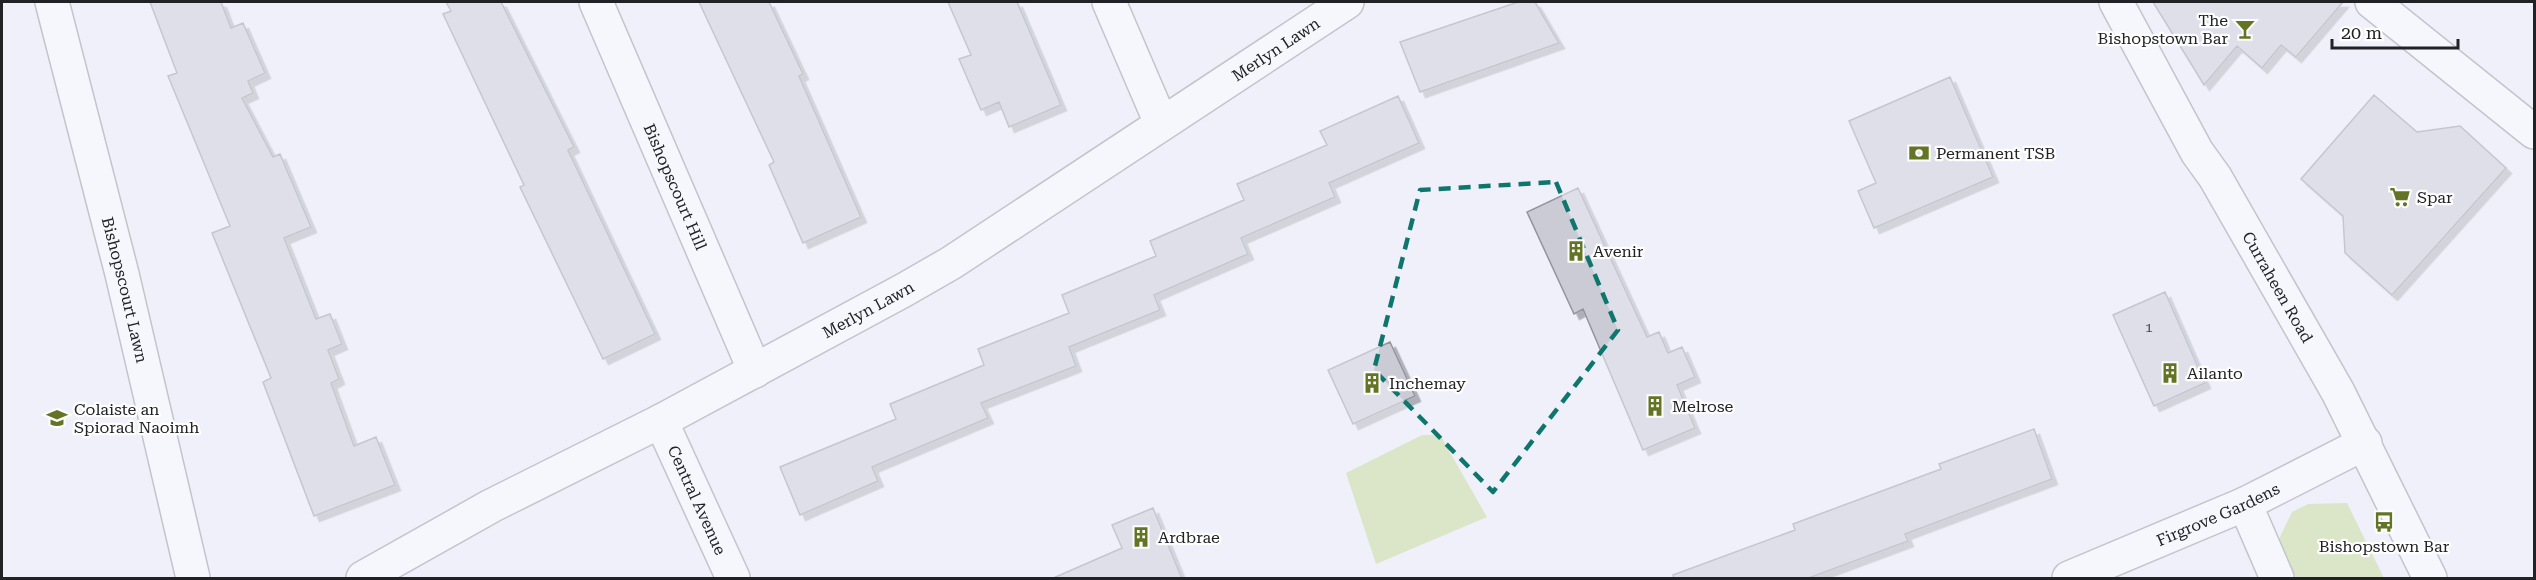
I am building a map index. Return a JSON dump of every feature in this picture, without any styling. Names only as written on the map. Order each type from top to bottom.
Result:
[{"type":"street","name":"Bishopscourt Lawn","points":[[52,2],[122,274],[193,579]]},
{"type":"street","name":"Bishopscourt Hill","points":[[596,2],[755,371]]},
{"type":"street","points":[[1109,2],[1161,123]]},
{"type":"street","name":"Merlyn Lawn","points":[[363,579],[491,506],[661,421],[904,291],[951,263],[1347,2]]},
{"type":"street","name":"Curraheen Road","points":[[2116,2],[2197,152],[2241,221],[2365,443],[2430,579]]},
{"type":"street","points":[[2372,2],[2535,132]]},
{"type":"street","name":"Central Avenue","points":[[661,421],[733,579]]},
{"type":"street","name":"Firgrove Gardens","points":[[2069,579],[2246,504],[2365,443]]},
{"type":"street","points":[[2246,504],[2277,579]]},
{"type":"highlighted area","points":[[1556,182],[1618,330],[1493,492],[1374,370],[1420,190]]},
{"type":"green space","points":[[1422,435],[1440,435],[1487,517],[1376,564],[1346,473]]},
{"type":"green space","points":[[2347,503],[2384,578],[2296,578],[2279,539],[2292,512],[2308,504]]},
{"type":"building","points":[[150,2],[221,2],[231,28],[243,23],[265,73],[248,81],[253,93],[242,98],[273,157],[280,154],[311,227],[284,238],[316,319],[330,314],[342,344],[328,350],[339,379],[331,383],[354,446],[376,437],[395,485],[314,516],[263,382],[271,378],[212,233],[230,226],[168,76],[177,73]]},
{"type":"building","points":[[446,2],[501,2],[574,147],[568,150],[655,334],[603,359],[520,187],[524,185],[443,14],[451,11]]},
{"type":"building","points":[[699,2],[769,2],[803,74],[799,76],[861,217],[803,243],[769,165],[774,162]]},
{"type":"building","points":[[948,2],[1017,2],[1061,105],[1009,127],[999,102],[981,110],[959,59],[971,55]]},
{"type":"building","points":[[1518,2],[1535,2],[1559,43],[1420,92],[1400,42]]},
{"type":"building","name":"The Bishopstown Bar","points":[[2153,2],[2343,2],[2296,57],[2281,45],[2262,68],[2237,46],[2204,85]]},
{"type":"building","name":"Permanent TSB","points":[[1950,77],[1993,177],[1874,228],[1858,191],[1876,183],[1849,121]]},
{"type":"building","name":"Spar","points":[[2374,95],[2417,132],[2460,126],[2506,168],[2392,295],[2345,253],[2343,216],[2301,179]]},
{"type":"building","points":[[1398,96],[1419,143],[1329,183],[1335,197],[1241,238],[1248,254],[1154,295],[1160,310],[1069,347],[1076,366],[981,403],[988,418],[872,467],[878,481],[800,515],[780,467],[896,419],[890,404],[984,365],[978,349],[1069,313],[1062,295],[1156,256],[1150,241],[1244,200],[1237,184],[1327,145],[1320,131]]},
{"type":"building","points":[[1578,188],[1647,337],[1659,332],[1668,353],[1682,347],[1695,377],[1677,385],[1695,428],[1643,450],[1583,309],[1574,314],[1527,212]]},
{"type":"building","points":[[2165,292],[2205,383],[2154,406],[2113,315]]},
{"type":"building","name":"Inchemay","points":[[1390,342],[1415,396],[1353,424],[1328,370]]},
{"type":"building","points":[[2034,429],[2052,479],[1905,534],[1908,541],[1806,579],[1674,579],[1673,575],[1795,530],[1793,524],[1941,469],[1939,464]]},
{"type":"building","name":"Ardbrae","points":[[1153,508],[1182,579],[1051,579],[1122,548],[1112,525]]},
{"type":"place","name":"The Bishopstown Bar","points":[[2245,29]]},
{"type":"place","name":"Permanent TSB","points":[[1919,153]]},
{"type":"place","name":"Spar","points":[[2400,197]]},
{"type":"place","name":"Avenir","points":[[1576,251]]},
{"type":"place","name":"Ailanto","points":[[2170,373]]},
{"type":"place","name":"Inchemay","points":[[1372,383]]},
{"type":"place","name":"Melrose","points":[[1655,406]]},
{"type":"place","name":"Colaiste an Spiorad Naoimh","points":[[57,418]]},
{"type":"place","name":"Bishopstown Bar","points":[[2384,522]]},
{"type":"place","name":"Ardbrae","points":[[1141,537]]}]
